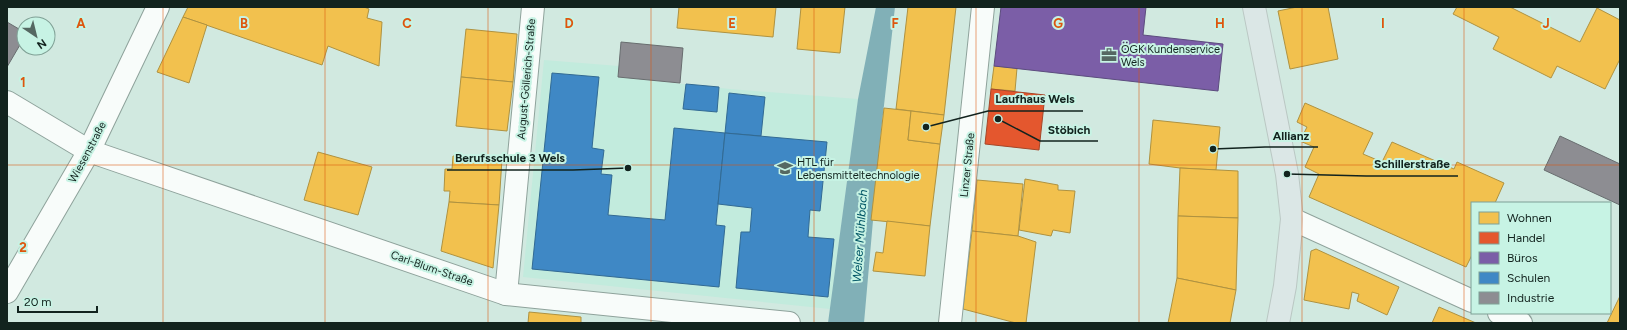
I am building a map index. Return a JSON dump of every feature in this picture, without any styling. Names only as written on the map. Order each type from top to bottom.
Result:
[{"type":"main road","points":[[1254,7],[1287,174],[1292,219],[1285,286],[1278,323]]},
{"type":"street","name":"Wiesenstraße","points":[[7,292],[89,151],[158,7]]},
{"type":"street","name":"August-Göllerich-Straße","points":[[506,294],[533,7]]},
{"type":"street","name":"Linzer Straße","points":[[950,323],[983,7]]},
{"type":"street","name":"Carl-Blum-Straße","points":[[7,102],[89,151],[506,294],[789,323]]},
{"type":"street","points":[[1292,219],[1471,301]]},
{"type":"street","points":[[1501,314],[1521,323]]},
{"type":"shaded area","points":[[544,60],[619,66],[618,77],[730,89],[858,99],[830,309],[523,277]]},
{"type":"water","name":"Welser Mühlbach","points":[[876,7],[895,7],[880,141],[864,323],[828,323],[858,99]]},
{"type":"building: Wohnen","points":[[188,7],[364,7],[369,9],[367,18],[382,22],[379,66],[328,46],[322,65],[183,17]]},
{"type":"building: Wohnen","points":[[679,7],[776,7],[773,37],[677,28]]},
{"type":"building: Wohnen","points":[[801,7],[845,7],[840,53],[797,49]]},
{"type":"building: Wohnen","points":[[908,7],[956,7],[944,115],[896,109]]},
{"type":"building: Wohnen","points":[[1297,7],[1328,7],[1338,59],[1290,69],[1278,11]]},
{"type":"building: Wohnen","points":[[1457,7],[1510,7],[1580,42],[1597,8],[1620,20],[1620,59],[1605,89],[1557,66],[1551,78],[1493,49],[1499,37],[1453,14]]},
{"type":"building: Wohnen","points":[[183,17],[207,25],[189,83],[157,72]]},
{"type":"building: Wohnen","points":[[466,29],[517,34],[513,82],[461,77]]},
{"type":"building: Wohnen","points":[[994,66],[1017,68],[1015,91],[991,89]]},
{"type":"building: Wohnen","points":[[461,77],[513,82],[507,131],[456,126]]},
{"type":"building: Wohnen","points":[[1305,103],[1373,133],[1363,154],[1382,162],[1392,142],[1454,169],[1457,162],[1504,183],[1495,202],[1471,202],[1471,257],[1466,267],[1309,197],[1319,174],[1305,167],[1314,147],[1300,141],[1307,127],[1297,122]]},
{"type":"building: Wohnen","points":[[884,108],[911,111],[908,140],[940,144],[930,226],[871,220]]},
{"type":"building: Wohnen","points":[[911,111],[944,115],[940,144],[908,140]]},
{"type":"building: Wohnen","points":[[1153,120],[1220,127],[1216,170],[1180,168],[1149,164]]},
{"type":"building: Wohnen","points":[[318,152],[372,167],[358,215],[304,200]]},
{"type":"building: Wohnen","points":[[453,156],[502,159],[499,205],[449,202],[450,191],[444,191],[445,169],[452,169]]},
{"type":"building: Wohnen","points":[[1180,168],[1238,171],[1238,218],[1178,216]]},
{"type":"building: Wohnen","points":[[1025,179],[1058,185],[1058,190],[1075,191],[1070,233],[1053,230],[1051,236],[1019,230]]},
{"type":"building: Wohnen","points":[[977,180],[1023,184],[1018,236],[972,231]]},
{"type":"building: Wohnen","points":[[449,202],[499,205],[493,268],[441,251]]},
{"type":"building: Wohnen","points":[[1178,216],[1238,218],[1236,290],[1177,278]]},
{"type":"building: Wohnen","points":[[887,221],[930,226],[925,276],[873,271],[876,252],[883,253]]},
{"type":"building: Wohnen","points":[[972,231],[1018,236],[1036,242],[1026,323],[1016,323],[963,309]]},
{"type":"building: Wohnen","points":[[1316,249],[1399,287],[1387,315],[1357,301],[1359,294],[1352,292],[1349,309],[1304,300],[1311,251]]},
{"type":"building: Wohnen","points":[[1177,278],[1236,290],[1230,323],[1168,323]]},
{"type":"building: Wohnen","points":[[1620,296],[1620,323],[1607,323]]},
{"type":"building: Wohnen","points":[[1439,307],[1476,323],[1432,323]]},
{"type":"building: Wohnen","points":[[529,312],[581,317],[581,323],[528,323]]},
{"type":"building: Handel","points":[[991,89],[1045,95],[1039,150],[985,144]]},
{"type":"building: Büros","name":"ÖGK Kundenservice Wels","points":[[1001,7],[1146,7],[1143,35],[1223,44],[1218,91],[994,66]]},
{"type":"building: Schulen","points":[[552,73],[599,77],[592,148],[604,150],[601,174],[612,175],[608,215],[665,220],[674,128],[725,133],[716,225],[725,226],[719,287],[532,269]]},
{"type":"building: Schulen","points":[[686,84],[719,87],[717,112],[683,109]]},
{"type":"building: Schulen","points":[[729,93],[765,97],[761,136],[725,133]]},
{"type":"building: Schulen","points":[[725,133],[827,142],[820,211],[810,210],[808,237],[834,239],[828,297],[736,288],[741,232],[750,232],[752,208],[718,204]]},
{"type":"building: Industrie","points":[[7,22],[16,27],[16,52],[7,67]]},
{"type":"building: Industrie","points":[[621,42],[683,48],[680,83],[618,77]]},
{"type":"building: Industrie","points":[[1560,136],[1620,164],[1620,205],[1544,170]]},
{"type":"place","name":"ÖGK Kundenservice Wels","points":[[1109,55]]},
{"type":"place","name":"Stöbich","points":[[998,119]]},
{"type":"place","name":"Laufhaus Wels","points":[[926,127]]},
{"type":"place","name":"Allianz","points":[[1213,149]]},
{"type":"place","name":"Berufsschule 3 Wels","points":[[628,168]]},
{"type":"place","name":"HTL für Lebensmitteltechnologie","points":[[785,168]]},
{"type":"place","name":"Schillerstraße","points":[[1287,174]]}]
